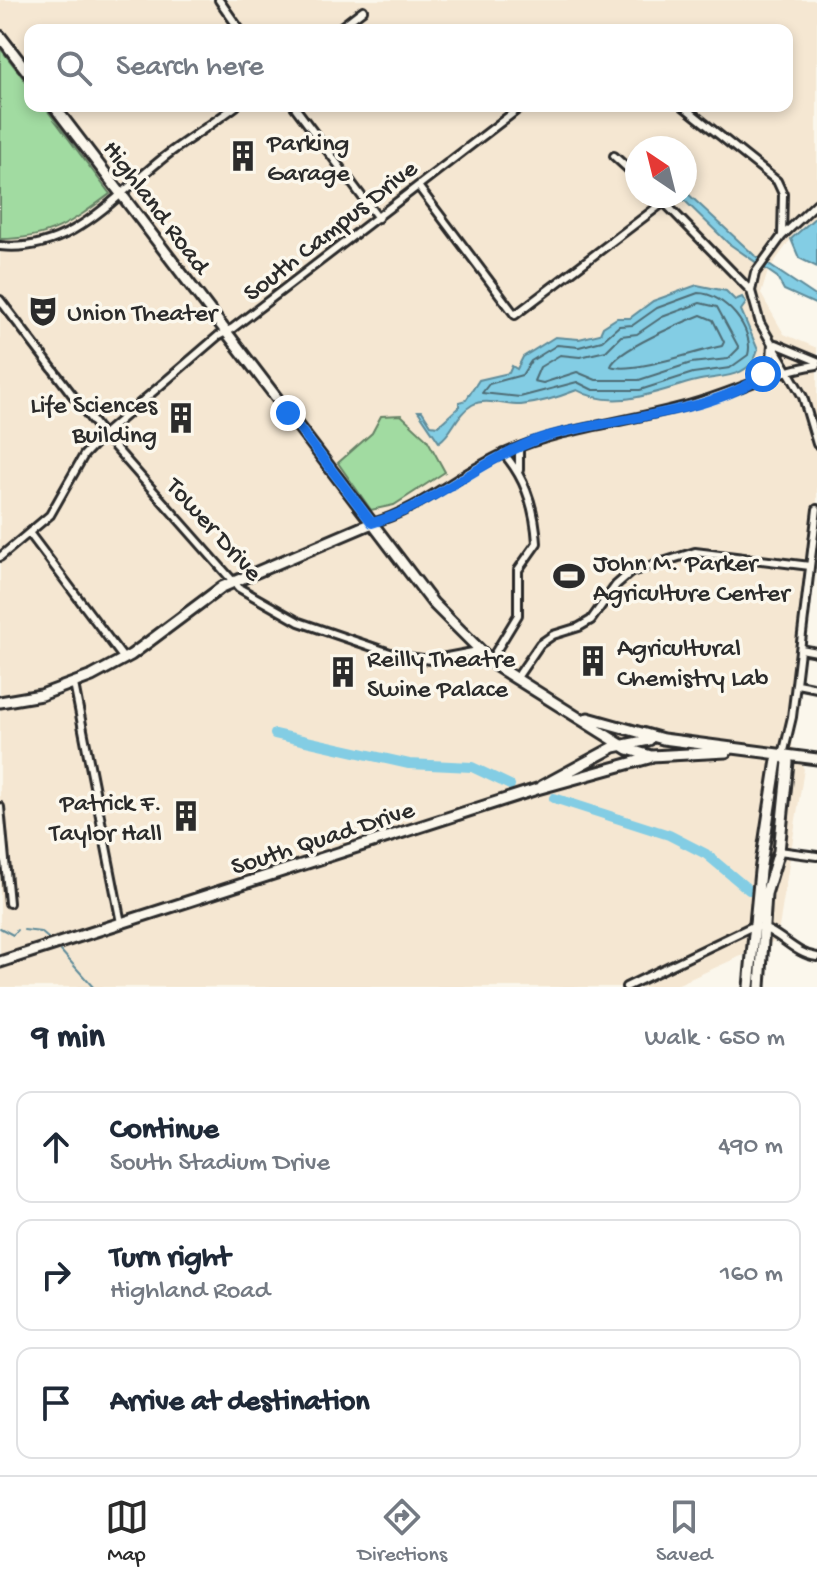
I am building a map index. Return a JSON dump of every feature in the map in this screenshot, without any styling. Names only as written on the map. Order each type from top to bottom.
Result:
[{"type":"street","points":[[219,0],[236,24]]},
{"type":"street","points":[[345,24],[363,10]]},
{"type":"street","points":[[0,36],[24,67]]},
{"type":"street","name":"Highland Road","points":[[59,112],[440,611],[478,651],[620,745],[643,755],[726,752],[731,748]]},
{"type":"street","points":[[0,246],[30,246],[67,235],[122,195],[175,149],[227,112]]},
{"type":"street","points":[[298,112],[378,218]]},
{"type":"street","name":"South Campus Drive","points":[[0,557],[50,515],[84,455],[104,434],[226,332],[514,112]]},
{"type":"street","points":[[691,112],[777,181],[783,194],[782,236]]},
{"type":"street","points":[[614,156],[625,166]]},
{"type":"street","points":[[418,186],[515,315],[656,208]]},
{"type":"street","points":[[817,203],[782,236],[755,273],[751,291],[760,323],[790,371],[808,410],[817,444]]},
{"type":"street","points":[[670,208],[751,291]]},
{"type":"street","name":"Tower Drive","points":[[0,300],[104,434],[233,582],[258,602],[299,622],[399,656],[431,660],[478,651]]},
{"type":"street","points":[[771,340],[817,363]]},
{"type":"street","points":[[757,380],[770,363],[771,340]]},
{"type":"street","points":[[0,702],[74,684],[124,659],[233,582],[423,502],[503,453],[563,432],[694,404],[757,380],[817,363]]},
{"type":"street","points":[[490,661],[518,615],[518,570],[537,543],[533,508],[519,470],[519,447]]},
{"type":"street","points":[[503,453],[519,470]]},
{"type":"street","points":[[749,987],[777,760],[783,755],[789,736],[797,684],[817,509]]},
{"type":"street","points":[[30,534],[124,659]]},
{"type":"street","points":[[516,679],[540,644],[553,635],[591,620],[616,585],[631,572],[695,552],[810,566]]},
{"type":"street","points":[[801,649],[817,652]]},
{"type":"street","points":[[74,684],[121,923]]},
{"type":"street","points":[[797,684],[817,688]]},
{"type":"street","name":"Highland Road","points":[[581,717],[656,738],[817,759]]},
{"type":"street","name":"South Quad Drive","points":[[537,789],[620,745],[656,738]]},
{"type":"street","points":[[760,987],[758,927],[779,851],[788,762],[783,755]]},
{"type":"street","name":"South Quad Drive","points":[[0,962],[537,789],[657,756]]},
{"type":"street","points":[[0,807],[9,903]]},
{"type":"street","points":[[779,851],[817,856]]},
{"type":"street","points":[[758,927],[803,955],[817,957]]},
{"type":"street","points":[[626,987],[758,927]]},
{"type":"shaded area","points":[[0,0],[817,0],[817,216],[796,232],[768,271],[761,294],[784,334],[817,348],[817,521],[792,746],[804,769],[777,940],[672,987],[0,987]]},
{"type":"green space","points":[[0,48],[24,79],[24,112],[48,112],[110,194],[59,227],[33,236],[0,239]]},
{"type":"green space","points":[[401,415],[427,439],[445,472],[394,505],[371,510],[338,463],[372,433],[381,416]]},
{"type":"water","points":[[697,202],[754,255],[817,297],[817,305],[784,290],[777,277],[728,243],[692,208],[697,208]]},
{"type":"water","points":[[817,216],[817,267],[799,258],[791,239]]},
{"type":"water","points":[[697,285],[726,291],[735,300],[742,297],[746,303],[741,310],[758,350],[754,360],[741,371],[622,399],[592,396],[577,390],[521,405],[477,403],[462,414],[439,442],[418,411],[422,411],[431,425],[438,426],[459,407],[459,402],[466,400],[479,380],[509,373],[512,366],[517,369],[523,357],[555,337],[579,339],[600,334],[603,327],[617,318],[630,318],[653,301]]},
{"type":"waterway","points":[[275,734],[409,764],[472,767],[510,785]]},
{"type":"waterway","points":[[554,798],[669,835],[706,854],[749,890]]},
{"type":"waterway","points":[[0,928],[13,935],[17,930]]},
{"type":"waterway","points":[[24,930],[41,932],[48,938]]},
{"type":"waterway","points":[[61,951],[93,987]]},
{"type":"place","name":"Parking Garage","points":[[243,156]]},
{"type":"place","name":"Union Theater","points":[[43,311]]},
{"type":"place","name":"Life Sciences Building","points":[[181,418]]},
{"type":"place","name":"John M. Parker Agriculture Center","points":[[569,576]]},
{"type":"place","name":"Agricultural Chemistry Lab","points":[[593,661]]},
{"type":"place","name":"Reilly Theatre Swine Palace","points":[[343,672]]},
{"type":"place","name":"Patrick F. Taylor Hall","points":[[186,816]]},
{"type":"route","points":[[288,413],[372,523],[412,507],[480,465],[533,441],[694,404],[757,380],[763,374]]}]
